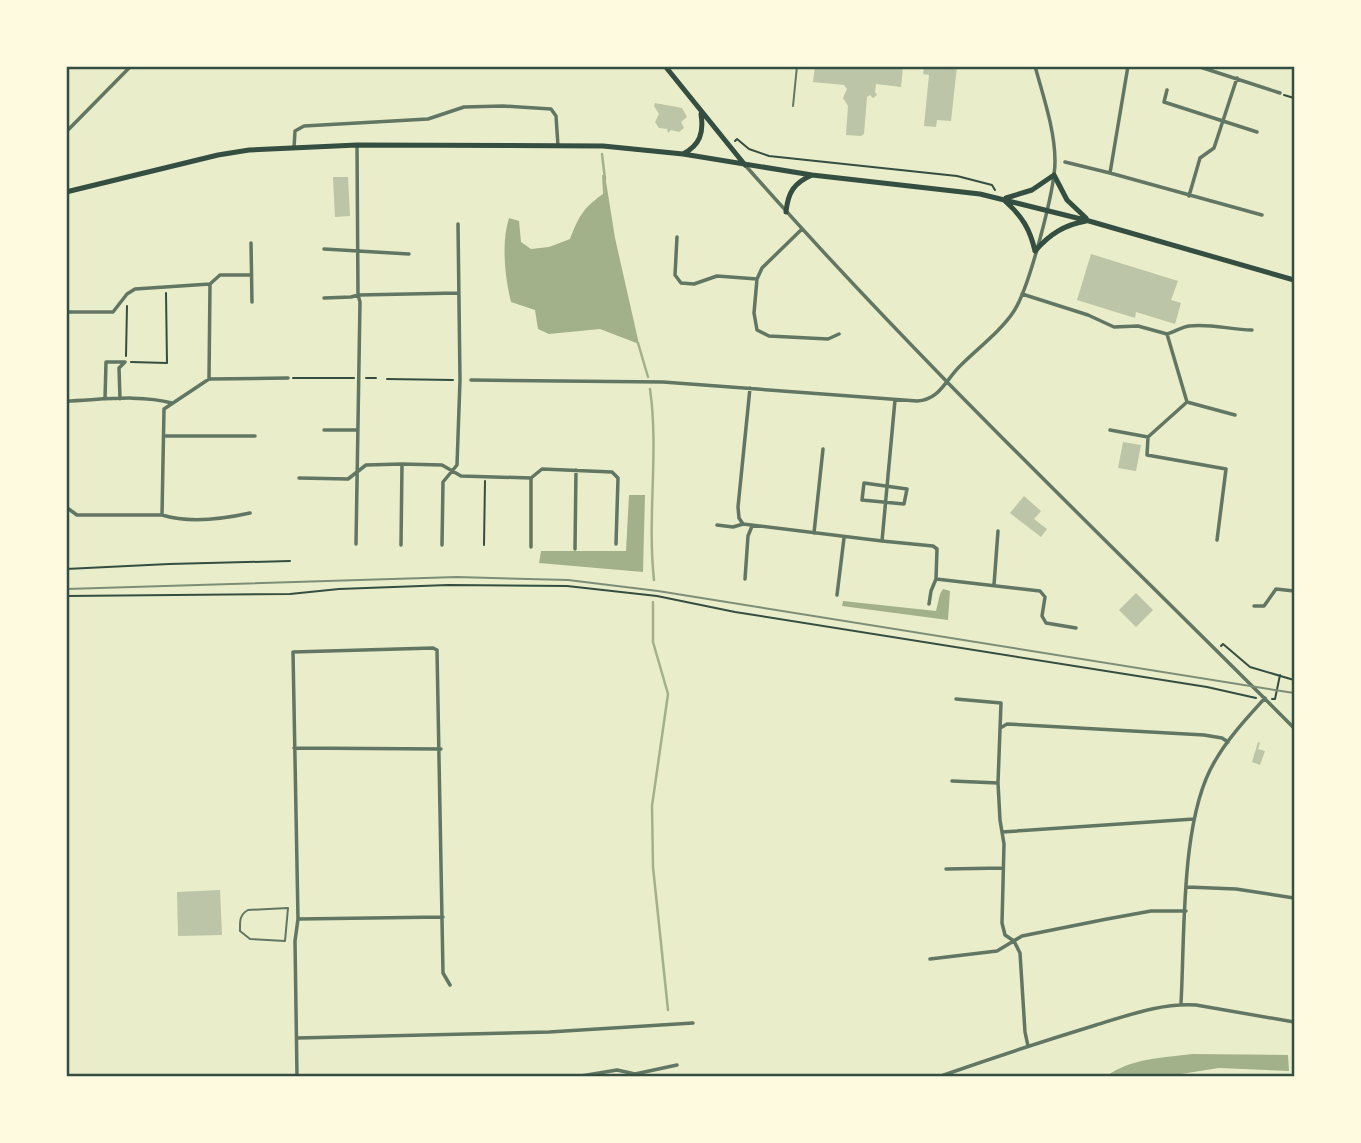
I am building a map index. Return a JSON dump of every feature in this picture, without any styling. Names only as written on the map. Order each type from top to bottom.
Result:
[{"type":"main road","points":[[664,66],[745,165]]},
{"type":"main road","points":[[682,154],[692,149],[701,135],[701,114]]},
{"type":"main road","points":[[66,192],[218,155],[294,148],[357,145],[603,146],[682,154],[745,165],[955,190],[1000,198],[1089,220],[1294,281]]},
{"type":"main road","points":[[786,212],[791,190],[800,180],[812,174]]},
{"type":"main road","points":[[1000,198],[1032,190],[1054,175],[1067,200],[1089,220]]},
{"type":"main road","points":[[1000,198],[1024,219],[1035,251]]},
{"type":"main road","points":[[1035,251],[1056,231],[1072,223],[1089,220]]},
{"type":"street","points":[[66,132],[131,66]]},
{"type":"street","points":[[471,380],[663,382],[925,401],[937,394],[956,370],[1014,312],[1022,295],[1047,210],[1054,175],[1054,143],[1035,66]]},
{"type":"street","points":[[1110,173],[1129,66]]},
{"type":"street","points":[[1197,66],[1280,93]]},
{"type":"street","points":[[1189,196],[1200,158],[1214,148],[1237,78]]},
{"type":"street","points":[[1167,90],[1164,102],[1257,132]]},
{"type":"street","points":[[294,148],[295,131],[304,127],[428,119],[464,107],[503,106],[551,109],[556,116],[558,146]]},
{"type":"street","points":[[356,544],[360,302],[357,145]]},
{"type":"street","points":[[1065,162],[1262,215]]},
{"type":"street","points":[[745,165],[786,212],[1033,471],[1294,728]]},
{"type":"street","points":[[442,545],[443,482],[457,465],[460,392],[458,224]]},
{"type":"street","points":[[803,229],[762,268],[757,279],[757,330],[762,334],[828,339],[839,334]]},
{"type":"street","points":[[677,237],[675,275],[681,283],[694,284],[717,276],[757,279]]},
{"type":"street","points":[[251,243],[252,302]]},
{"type":"street","points":[[324,249],[409,254]]},
{"type":"street","points":[[66,312],[113,312],[127,294],[135,289],[210,284],[220,275],[251,275]]},
{"type":"street","points":[[209,379],[210,284]]},
{"type":"street","points":[[324,298],[458,293]]},
{"type":"street","points":[[1022,295],[1088,315],[1114,327],[1138,326],[1167,334],[1186,327],[1205,325],[1231,330],[1252,330]]},
{"type":"street","points":[[1167,334],[1186,402]]},
{"type":"street","points":[[106,399],[106,362],[125,362]]},
{"type":"street","points":[[120,399],[120,368],[125,362]]},
{"type":"street","points":[[162,515],[164,409],[209,379],[288,377]]},
{"type":"street","points":[[743,524],[738,518],[738,507],[750,388]]},
{"type":"street","points":[[66,401],[120,399],[172,403]]},
{"type":"street","points":[[882,541],[895,400]]},
{"type":"street","points":[[1186,402],[1235,415]]},
{"type":"street","points":[[1186,402],[1148,437],[1147,455],[1226,469],[1217,540]]},
{"type":"street","points":[[324,430],[358,430]]},
{"type":"street","points":[[1110,430],[1148,437]]},
{"type":"street","points":[[165,436],[255,436]]},
{"type":"street","points":[[814,533],[823,449]]},
{"type":"street","points":[[401,545],[402,464]]},
{"type":"street","points":[[299,478],[348,480],[366,465],[402,464],[442,465],[461,476],[485,477],[531,478],[542,469],[612,472],[618,478],[616,544]]},
{"type":"street","points":[[575,549],[576,470]]},
{"type":"street","points":[[531,478],[531,547]]},
{"type":"street","points":[[864,483],[906,489],[904,503],[884,501],[862,500],[864,483]]},
{"type":"street","points":[[66,507],[77,515],[162,515],[174,519],[232,517],[250,513]]},
{"type":"street","points":[[717,525],[733,527],[743,524],[933,546],[937,549],[936,579],[929,604]]},
{"type":"street","points":[[745,579],[748,536],[753,526]]},
{"type":"street","points":[[993,585],[998,531]]},
{"type":"street","points":[[837,595],[844,537]]},
{"type":"street","points":[[936,579],[1040,591],[1045,597],[1042,616],[1046,623],[1076,628]]},
{"type":"street","points":[[1254,606],[1264,606],[1276,589],[1294,591]]},
{"type":"street","points":[[297,1076],[295,941],[298,919],[293,652],[437,650],[443,974],[450,985]]},
{"type":"street","points":[[1181,1004],[1187,887],[1194,819],[1201,791],[1214,762],[1265,698]]},
{"type":"street","points":[[956,699],[1001,703],[998,783],[1004,844],[1002,923],[1005,934],[1014,941],[1020,953],[1028,1046]]},
{"type":"street","points":[[1002,727],[1007,724],[1204,735],[1222,738],[1228,742]]},
{"type":"street","points":[[294,748],[440,749]]},
{"type":"street","points":[[952,781],[998,783]]},
{"type":"street","points":[[1002,832],[1194,819]]},
{"type":"street","points":[[946,869],[1004,868]]},
{"type":"street","points":[[1187,887],[1236,889],[1294,898]]},
{"type":"street","points":[[930,959],[997,951],[1022,936],[1118,917],[1151,911],[1186,911]]},
{"type":"street","points":[[298,919],[443,917]]},
{"type":"street","points":[[941,1076],[1153,1008],[1181,1004],[1294,1022]]},
{"type":"street","points":[[297,1038],[549,1032],[694,1023]]},
{"type":"street","points":[[584,1076],[613,1070],[628,1075],[677,1065]]},
{"type":"lane","points":[[793,106],[797,66]]},
{"type":"lane","points":[[288,908],[285,941],[250,939],[240,932],[243,913],[264,909],[288,908]]},
{"type":"path","points":[[1280,93],[1294,98]]},
{"type":"path","points":[[729,146],[737,139],[758,153],[957,176],[992,185],[1000,198]]},
{"type":"path","points":[[789,158],[790,150]]},
{"type":"path","points":[[127,294],[125,362],[167,363],[166,286]]},
{"type":"path","points":[[288,377],[376,378]]},
{"type":"path","points":[[387,379],[448,380]]},
{"type":"path","points":[[484,545],[485,477]]},
{"type":"path","points":[[66,569],[290,561]]},
{"type":"path","points":[[66,596],[290,594],[339,589],[448,585],[567,586],[657,596],[734,612],[1207,687],[1248,698],[1265,698]]},
{"type":"path","points":[[1216,651],[1223,644],[1250,667],[1294,680]]},
{"type":"path","points":[[1275,699],[1280,675]]},
{"type":"shaded area","points":[[602,175],[605,175],[615,238],[639,344],[600,329],[549,334],[538,329],[535,310],[511,302],[505,249],[509,218],[519,221],[521,242],[531,249],[549,247],[570,239],[582,213],[603,194]]},
{"type":"shaded area","points":[[629,495],[645,495],[643,572],[539,563],[541,551],[626,551]]},
{"type":"shaded area","points":[[943,589],[950,591],[948,620],[842,606],[843,601],[936,611]]},
{"type":"shaded area","points":[[1192,1054],[1288,1055],[1289,1071],[1219,1068],[1168,1076],[1107,1076],[1137,1062]]},
{"type":"building","points":[[815,66],[903,67],[901,87],[876,84],[877,95],[873,98],[870,95],[867,97],[864,134],[846,135],[848,106],[843,98],[847,89],[844,85],[813,82]]},
{"type":"building","points":[[924,66],[957,66],[951,121],[937,120],[936,127],[924,126],[929,75],[923,74]]},
{"type":"building","points":[[655,103],[682,108],[687,117],[681,122],[684,128],[679,132],[671,130],[668,133],[667,129],[659,128],[655,122],[659,114]]},
{"type":"building","points":[[333,177],[348,177],[350,216],[335,217]]},
{"type":"building","points":[[1091,254],[1178,281],[1171,300],[1181,303],[1175,324],[1136,312],[1135,318],[1077,300]]},
{"type":"building","points":[[1123,442],[1141,445],[1136,471],[1118,468]]},
{"type":"building","points":[[1024,496],[1041,511],[1034,519],[1047,529],[1041,537],[1010,513]]},
{"type":"building","points":[[1136,593],[1153,610],[1136,627],[1119,610]]},
{"type":"building","points":[[1258,742],[1258,749],[1265,751],[1260,765],[1252,762]]},
{"type":"building","points":[[220,890],[222,935],[178,936],[177,892]]},
{"type":"waterway","points":[[602,154],[605,179]]},
{"type":"waterway","points":[[638,343],[648,377]]},
{"type":"waterway","points":[[650,389],[654,580]]},
{"type":"waterway","points":[[653,602],[653,642],[668,694],[652,806],[653,867],[668,1010]]},
{"type":"tram line","points":[[66,589],[457,577],[568,580],[658,591],[1294,693]]}]
